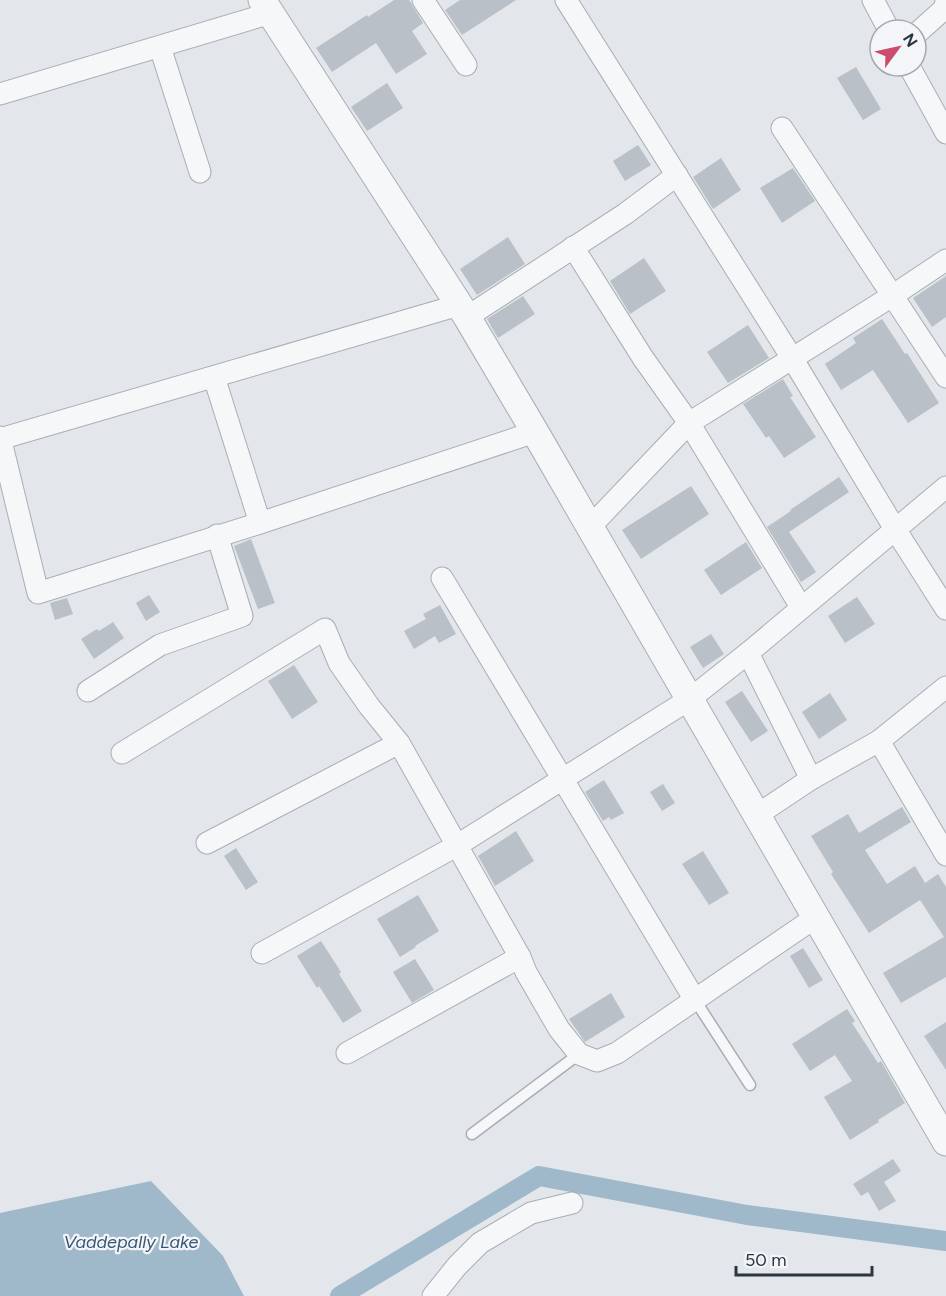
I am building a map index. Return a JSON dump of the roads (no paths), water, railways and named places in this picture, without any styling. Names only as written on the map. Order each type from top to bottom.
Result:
[{"type":"street","points":[[423,0],[466,65]]},
{"type":"street","points":[[566,0],[792,358],[946,609]]},
{"type":"street","points":[[873,0],[883,18]]},
{"type":"street","points":[[928,23],[944,9],[946,2]]},
{"type":"street","points":[[0,94],[160,47],[267,7],[463,311],[946,1142]]},
{"type":"street","points":[[160,47],[200,172]]},
{"type":"street","points":[[916,78],[946,133]]},
{"type":"street","points":[[782,128],[946,377]]},
{"type":"street","points":[[535,432],[260,523],[38,593],[0,438],[214,377],[463,311],[625,214],[676,175]]},
{"type":"street","points":[[573,247],[643,358],[689,423],[801,608]]},
{"type":"street","points":[[590,527],[689,423],[946,260]]},
{"type":"street","points":[[214,377],[260,523]]},
{"type":"street","points":[[262,953],[456,846],[690,699],[946,487]]},
{"type":"street","points":[[88,691],[160,645],[242,616],[217,535]]},
{"type":"street","points":[[442,578],[695,1000]]},
{"type":"street","points":[[122,753],[325,629],[339,663],[399,743],[560,1029],[579,1054],[597,1061],[617,1053],[816,917]]},
{"type":"street","points":[[748,653],[811,779]]},
{"type":"street","points":[[757,815],[811,779],[879,741],[946,687]]},
{"type":"street","points":[[879,741],[946,855]]},
{"type":"street","points":[[207,843],[399,743]]},
{"type":"street","points":[[346,1053],[519,957]]},
{"type":"street","points":[[433,1296],[457,1266],[480,1244],[531,1213],[572,1203]]},
{"type":"lane","points":[[695,1000],[750,1085]]},
{"type":"lane","points":[[472,1134],[579,1054]]},
{"type":"water","name":"Vaddepally Lake","points":[[151,1181],[223,1256],[244,1296],[0,1296],[0,1213]]},
{"type":"waterway","points":[[340,1296],[539,1176],[747,1215],[946,1241]]}]
